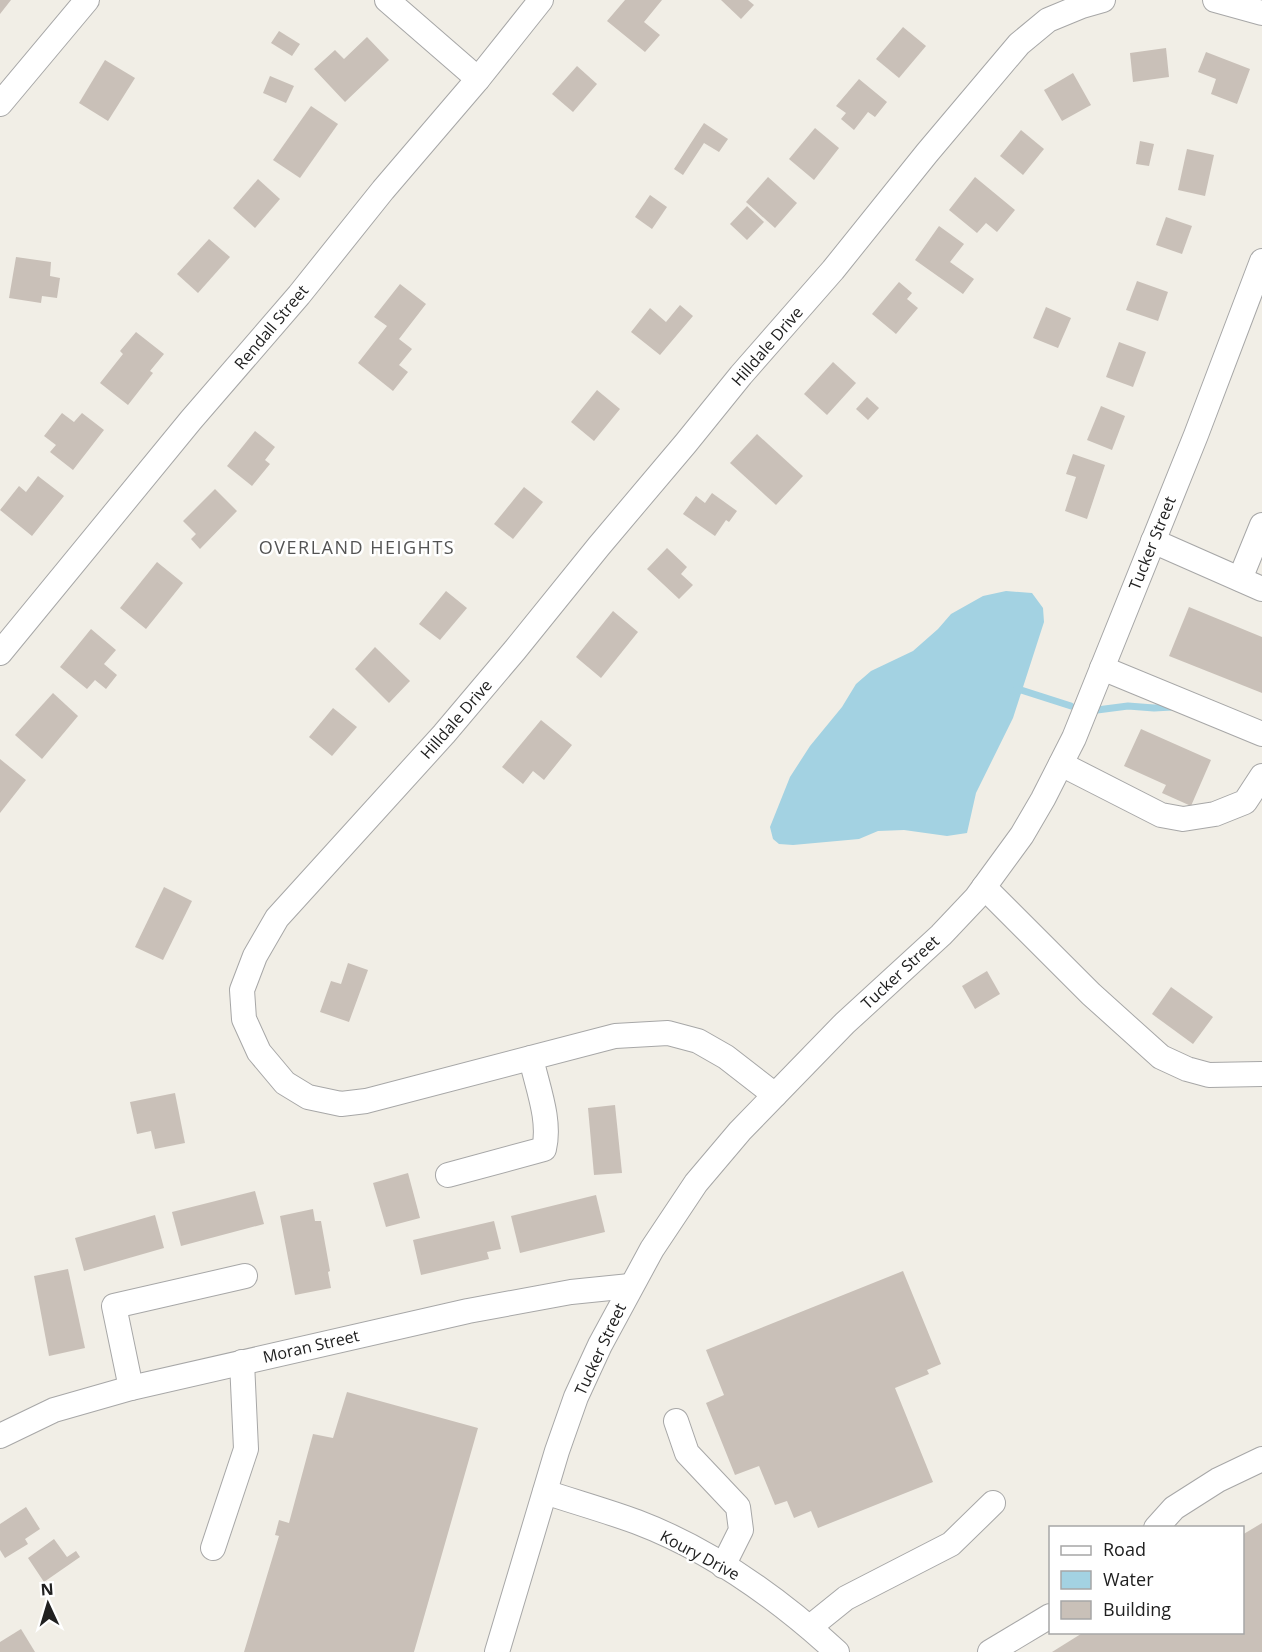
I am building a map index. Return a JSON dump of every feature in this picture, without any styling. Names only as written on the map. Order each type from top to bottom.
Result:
[{"type":"street","points":[[0,104],[87,0]]},
{"type":"street","points":[[387,0],[478,79]]},
{"type":"street","name":"Rendall Street","points":[[0,653],[191,420],[299,295],[383,190],[478,79],[541,0]]},
{"type":"street","name":"Hilldale Drive","points":[[775,1095],[726,1057],[698,1041],[668,1033],[615,1036],[366,1101],[341,1104],[308,1097],[285,1083],[259,1052],[244,1019],[242,990],[255,956],[277,918],[444,734],[1019,44],[1048,20],[1103,0]]},
{"type":"street","points":[[1215,0],[1262,13]]},
{"type":"street","name":"Tucker Street","points":[[497,1652],[557,1451],[576,1397],[630,1286],[652,1248],[696,1183],[740,1131],[845,1023],[941,935],[976,898],[1022,835],[1074,738],[1262,261]]},
{"type":"street","points":[[1153,541],[1251,584],[1262,525]]},
{"type":"street","points":[[1102,668],[1262,734]]},
{"type":"street","points":[[1061,764],[1161,814],[1183,819],[1215,814],[1245,802],[1262,776]]},
{"type":"street","points":[[984,887],[1091,994],[1161,1057],[1187,1069],[1209,1075],[1262,1074]]},
{"type":"street","points":[[448,1175],[544,1149],[546,1125],[531,1058]]},
{"type":"street","points":[[131,1388],[114,1306],[245,1276]]},
{"type":"street","name":"Moran Street","points":[[0,1436],[54,1410],[131,1388],[468,1311],[571,1292],[630,1286]]},
{"type":"street","points":[[213,1548],[246,1449],[242,1362]]},
{"type":"street","points":[[676,1421],[687,1453],[738,1507],[741,1530],[723,1566]]},
{"type":"street","points":[[1157,1526],[1174,1508],[1218,1480],[1262,1459]]},
{"type":"street","name":"Koury Drive","points":[[545,1492],[637,1522],[691,1547],[753,1584],[810,1627],[837,1652]]},
{"type":"street","points":[[810,1627],[846,1598],[951,1544],[993,1503]]},
{"type":"street","points":[[990,1652],[1049,1617]]},
{"type":"water","points":[[1006,591],[1032,593],[1043,608],[1044,622],[1013,718],[976,793],[967,833],[947,836],[904,830],[878,831],[859,839],[793,845],[779,844],[773,839],[770,827],[790,777],[810,746],[842,707],[856,684],[871,671],[913,651],[951,614],[983,596]]},
{"type":"building","points":[[0,0],[11,0],[0,14]]},
{"type":"building","points":[[625,0],[662,0],[644,22],[660,35],[645,52],[607,21]]},
{"type":"building","points":[[721,0],[748,0],[754,5],[741,19]]},
{"type":"building","points":[[903,27],[926,46],[899,78],[876,59]]},
{"type":"building","points":[[279,31],[300,44],[292,56],[271,43]]},
{"type":"building","points":[[367,37],[389,60],[345,102],[314,69],[335,50],[344,59]]},
{"type":"building","points":[[1166,48],[1169,77],[1133,82],[1130,53]]},
{"type":"building","points":[[1206,52],[1250,69],[1237,104],[1211,94],[1216,79],[1198,72]]},
{"type":"building","points":[[105,60],[135,78],[108,121],[79,103]]},
{"type":"building","points":[[577,66],[597,84],[573,112],[552,94]]},
{"type":"building","points":[[1073,73],[1091,105],[1062,121],[1044,90]]},
{"type":"building","points":[[270,76],[294,86],[286,103],[263,93]]},
{"type":"building","points":[[859,79],[887,102],[875,117],[868,112],[854,130],[841,119],[846,113],[836,106]]},
{"type":"building","points":[[311,106],[338,124],[300,178],[273,160]]},
{"type":"building","points":[[704,123],[728,139],[719,152],[704,143],[683,175],[674,169]]},
{"type":"building","points":[[815,128],[839,148],[814,180],[789,159]]},
{"type":"building","points":[[1021,130],[1044,149],[1023,175],[1000,156]]},
{"type":"building","points":[[1140,141],[1154,144],[1149,166],[1136,164]]},
{"type":"building","points":[[1187,149],[1214,155],[1205,196],[1178,190]]},
{"type":"building","points":[[768,177],[797,203],[775,228],[746,202]]},
{"type":"building","points":[[975,177],[1015,210],[997,232],[986,223],[977,233],[949,210]]},
{"type":"building","points":[[258,179],[280,199],[255,228],[233,208]]},
{"type":"building","points":[[650,195],[667,207],[652,229],[635,217]]},
{"type":"building","points":[[747,206],[764,222],[747,240],[730,224]]},
{"type":"building","points":[[1166,217],[1192,226],[1182,254],[1156,245]]},
{"type":"building","points":[[939,226],[964,244],[950,262],[974,279],[963,294],[915,260]]},
{"type":"building","points":[[209,239],[230,257],[198,293],[177,274]]},
{"type":"building","points":[[16,257],[51,262],[50,276],[60,278],[57,298],[42,296],[41,303],[9,298]]},
{"type":"building","points":[[1137,281],[1168,292],[1158,321],[1126,310]]},
{"type":"building","points":[[899,282],[912,293],[907,299],[918,308],[896,334],[872,314]]},
{"type":"building","points":[[400,284],[426,304],[399,339],[412,349],[399,365],[408,372],[393,391],[358,363],[387,326],[374,317]]},
{"type":"building","points":[[680,305],[693,316],[660,355],[631,332],[650,308],[666,322]]},
{"type":"building","points":[[1046,307],[1071,318],[1058,348],[1033,338]]},
{"type":"building","points":[[136,332],[164,354],[150,371],[153,373],[128,405],[100,383],[123,354],[120,351]]},
{"type":"building","points":[[1119,342],[1146,352],[1133,387],[1106,377]]},
{"type":"building","points":[[833,362],[856,383],[827,415],[804,394]]},
{"type":"building","points":[[597,390],[620,409],[594,441],[571,422]]},
{"type":"building","points":[[867,397],[879,408],[868,420],[856,409]]},
{"type":"building","points":[[1101,406],[1125,416],[1112,450],[1087,440]]},
{"type":"building","points":[[62,413],[74,422],[82,413],[104,430],[73,470],[50,452],[56,445],[44,436]]},
{"type":"building","points":[[255,431],[275,447],[265,460],[270,464],[252,486],[227,466]]},
{"type":"building","points":[[757,434],[803,476],[776,505],[730,463]]},
{"type":"building","points":[[1073,454],[1105,465],[1087,519],[1065,511],[1076,477],[1066,474]]},
{"type":"building","points":[[38,476],[64,496],[32,536],[0,510],[19,486],[26,492]]},
{"type":"building","points":[[524,487],[543,502],[513,539],[494,524]]},
{"type":"building","points":[[215,489],[237,511],[200,549],[191,539],[196,534],[183,521]]},
{"type":"building","points":[[712,493],[737,511],[729,522],[726,520],[715,536],[683,514],[696,496],[705,503]]},
{"type":"building","points":[[667,548],[687,567],[681,574],[693,585],[679,599],[647,569]]},
{"type":"building","points":[[157,562],[183,583],[146,629],[120,608]]},
{"type":"building","points":[[446,591],[467,608],[440,640],[419,624]]},
{"type":"building","points":[[1189,607],[1262,637],[1262,693],[1169,656]]},
{"type":"building","points":[[613,611],[638,632],[601,678],[576,657]]},
{"type":"building","points":[[91,629],[116,650],[104,664],[117,675],[106,689],[95,680],[87,689],[60,667]]},
{"type":"building","points":[[375,647],[410,681],[389,703],[355,669]]},
{"type":"building","points":[[53,693],[78,716],[42,759],[15,735]]},
{"type":"building","points":[[333,708],[357,727],[332,756],[309,737]]},
{"type":"building","points":[[541,720],[572,745],[544,780],[533,771],[523,784],[502,767]]},
{"type":"building","points":[[1141,729],[1211,760],[1191,806],[1162,793],[1166,785],[1124,766]]},
{"type":"building","points":[[0,759],[26,780],[0,813]]},
{"type":"building","points":[[164,887],[192,901],[163,960],[135,947]]},
{"type":"building","points":[[348,963],[368,970],[349,1022],[320,1012],[331,981],[341,984]]},
{"type":"building","points":[[987,971],[1000,994],[975,1009],[962,986]]},
{"type":"building","points":[[1171,987],[1213,1017],[1193,1044],[1152,1014]]},
{"type":"building","points":[[175,1093],[185,1143],[155,1149],[151,1131],[137,1134],[130,1102]]},
{"type":"building","points":[[615,1105],[622,1173],[594,1175],[588,1108]]},
{"type":"building","points":[[408,1173],[420,1218],[386,1227],[373,1183]]},
{"type":"building","points":[[255,1191],[264,1224],[181,1246],[172,1212]]},
{"type":"building","points":[[596,1195],[605,1232],[520,1253],[511,1216]]},
{"type":"building","points":[[313,1209],[315,1221],[321,1221],[331,1288],[295,1295],[280,1216]]},
{"type":"building","points":[[155,1215],[164,1248],[84,1271],[75,1238]]},
{"type":"building","points":[[494,1221],[501,1249],[487,1252],[489,1259],[421,1275],[413,1240]]},
{"type":"building","points":[[68,1269],[85,1348],[49,1356],[34,1276]]},
{"type":"building","points":[[903,1271],[941,1364],[927,1370],[929,1374],[895,1388],[933,1482],[818,1528],[811,1511],[794,1518],[787,1501],[775,1505],[759,1466],[735,1475],[706,1403],[724,1395],[706,1350]]},
{"type":"building","points":[[347,1392],[478,1428],[414,1652],[244,1652],[279,1536],[275,1535],[279,1520],[289,1523],[313,1434],[333,1438]]},
{"type":"building","points":[[26,1507],[40,1529],[25,1539],[28,1544],[5,1558],[0,1550],[0,1524]]},
{"type":"building","points":[[1262,1523],[1262,1652],[1052,1652],[1081,1634],[1244,1634],[1244,1534]]},
{"type":"building","points":[[54,1539],[67,1557],[76,1551],[80,1557],[44,1582],[28,1558]]},
{"type":"building","points":[[21,1629],[35,1652],[0,1652],[0,1642]]},
{"type":"waterway","points":[[1013,691],[1021,690],[1071,706]]},
{"type":"waterway","points":[[1097,710],[1128,706],[1172,707]]},
{"type":"district","name":"OVERLAND HEIGHTS","points":[[357,548]]}]
